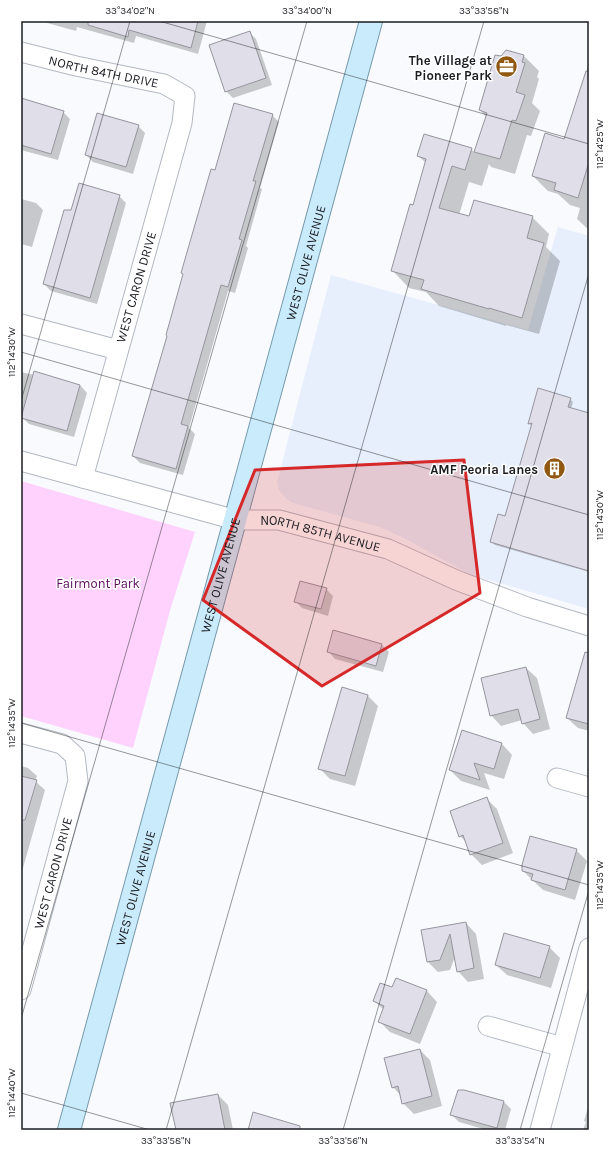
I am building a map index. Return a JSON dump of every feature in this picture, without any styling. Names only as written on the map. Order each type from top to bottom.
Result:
[{"type":"main road","name":"WEST OLIVE AVENUE","points":[[70,1130],[371,21]]},
{"type":"street","name":"NORTH 84TH DRIVE","points":[[21,52],[76,66],[164,84],[185,96]]},
{"type":"street","name":"WEST CARON DRIVE","points":[[83,478],[182,123],[185,96]]},
{"type":"street","points":[[21,324],[118,350]]},
{"type":"street","name":"NORTH 85TH AVENUE","points":[[21,461],[236,520],[279,520],[388,549],[456,580],[527,607],[589,626]]},
{"type":"street","name":"WEST CARON DRIVE","points":[[21,733],[62,744],[75,756],[78,781],[21,990]]},
{"type":"street","points":[[557,778],[589,787]]},
{"type":"street","points":[[540,1130],[589,948]]},
{"type":"street","points":[[488,1026],[562,1047]]},
{"type":"highlighted area","points":[[464,460],[480,593],[322,686],[203,600],[255,470]]},
{"type":"shaded area","points":[[558,227],[589,236],[589,609],[469,574],[406,539],[380,527],[293,503],[286,499],[279,490],[277,482],[331,275],[528,330]]},
{"type":"green space","name":"Fairmont Park","points":[[21,481],[195,532],[171,607],[133,748],[21,716]]},
{"type":"building","points":[[88,21],[198,21],[191,48],[129,30],[128,37],[88,25]]},
{"type":"building","points":[[250,31],[266,78],[225,92],[209,45]]},
{"type":"building","points":[[506,50],[524,55],[522,62],[525,63],[516,92],[525,95],[516,121],[512,120],[500,159],[474,152],[487,113],[479,110],[495,55],[501,56]]},
{"type":"building","points":[[586,71],[589,72],[589,162],[578,198],[554,190],[556,183],[532,176],[545,133],[564,139]]},
{"type":"building","points":[[21,98],[64,111],[51,154],[21,145]]},
{"type":"building","points":[[234,103],[273,114],[253,181],[256,181],[239,239],[242,240],[228,287],[221,285],[181,424],[188,426],[176,469],[132,456],[167,336],[166,335],[183,274],[181,273],[211,169],[215,170]]},
{"type":"building","points":[[97,113],[139,125],[126,167],[85,155]]},
{"type":"building","points":[[424,134],[472,148],[465,170],[452,166],[439,208],[469,216],[474,200],[533,216],[527,238],[544,243],[522,318],[421,289],[424,280],[391,271],[410,204],[413,205],[426,159],[417,156]]},
{"type":"building","points":[[79,183],[120,195],[90,298],[43,284],[64,210],[71,210]]},
{"type":"building","points":[[34,371],[80,385],[67,431],[21,418]]},
{"type":"building","name":"AMF Peoria Lanes","points":[[538,388],[571,398],[568,407],[589,413],[589,571],[490,542],[498,514],[505,516],[532,423],[528,424]]},
{"type":"building","points":[[300,581],[327,588],[321,609],[294,602]]},
{"type":"building","points":[[333,630],[382,644],[376,666],[327,652]]},
{"type":"building","points":[[585,652],[589,653],[589,724],[566,718]]},
{"type":"building","points":[[526,667],[540,719],[522,724],[518,709],[490,716],[481,678]]},
{"type":"building","points":[[342,687],[368,695],[345,776],[318,769]]},
{"type":"building","points":[[462,730],[502,743],[494,769],[474,763],[480,780],[449,770]]},
{"type":"building","points":[[21,776],[37,780],[25,820],[21,820]]},
{"type":"building","points":[[487,797],[503,843],[470,855],[463,835],[459,837],[450,811]]},
{"type":"building","points":[[530,836],[577,849],[565,890],[531,880],[533,874],[522,871],[522,865]]},
{"type":"building","points":[[466,922],[474,968],[457,972],[450,934],[440,960],[427,962],[421,930]]},
{"type":"building","points":[[504,933],[550,946],[540,978],[495,965]]},
{"type":"building","points":[[396,978],[427,990],[410,1034],[378,1022],[384,1006],[373,1001],[380,983],[392,987]]},
{"type":"building","points":[[420,1049],[432,1096],[402,1104],[398,1086],[392,1088],[384,1058]]},
{"type":"building","points":[[458,1090],[464,1090],[504,1101],[497,1128],[450,1115]]},
{"type":"building","points":[[218,1094],[225,1130],[176,1130],[170,1103]]},
{"type":"building","points":[[253,1112],[300,1126],[300,1130],[248,1130]]},
{"type":"place","name":"The Village at Pioneer Park","points":[[507,67]]},
{"type":"place","name":"AMF Peoria Lanes","points":[[554,469]]}]
